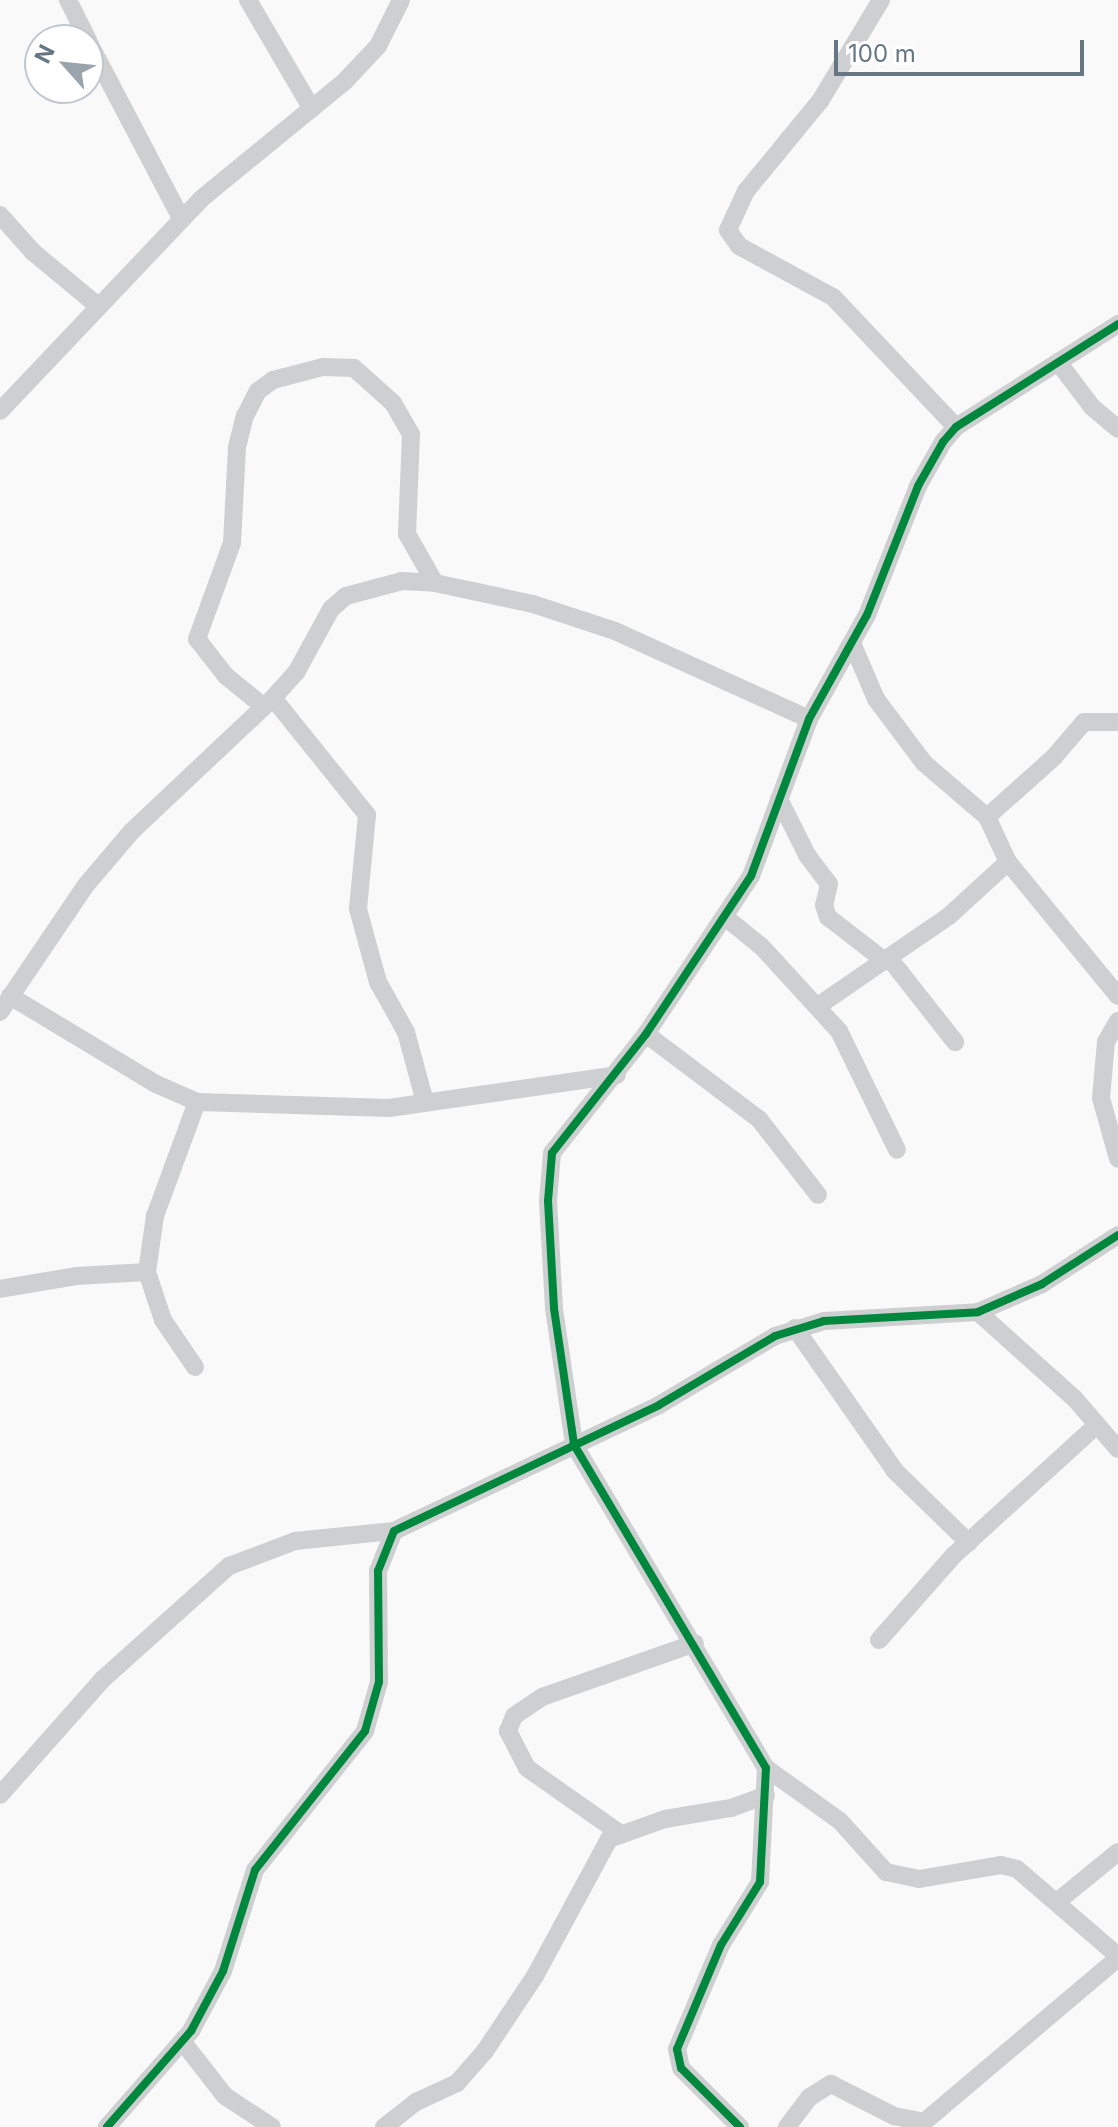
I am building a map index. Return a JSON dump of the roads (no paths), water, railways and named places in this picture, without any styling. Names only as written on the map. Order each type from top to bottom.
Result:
[{"type":"street","points":[[68,0],[80,24]]},
{"type":"street","points":[[248,0],[312,109]]},
{"type":"street","points":[[0,411],[181,218],[312,109],[378,46],[401,0]]},
{"type":"street","points":[[881,0],[820,101],[746,191],[728,230],[739,246],[833,297],[956,427]]},
{"type":"street","points":[[104,71],[181,218]]},
{"type":"street","points":[[0,215],[33,252],[98,306]]},
{"type":"street","points":[[787,2127],[810,2097],[831,2084],[894,2116],[925,2125],[1118,1957],[1058,1901],[1017,1869],[1001,1865],[919,1879],[886,1872],[840,1821],[766,1768],[695,1643],[574,1444],[554,1308],[548,1175],[552,1153],[617,1075],[751,876],[809,719],[882,582],[918,486],[956,427],[1118,324]]},
{"type":"street","points":[[1058,362],[1092,407],[1118,429]]},
{"type":"street","points":[[425,1102],[406,1032],[378,982],[358,909],[367,815],[268,702],[226,676],[197,639],[232,543],[237,447],[245,416],[258,391],[273,380],[323,367],[354,368],[393,403],[411,434],[407,534],[435,583]]},
{"type":"street","points":[[617,1075],[375,1108],[197,1102],[156,1084],[5,1004],[86,885],[132,831],[297,671],[331,609],[346,596],[402,581],[435,583],[574,615],[809,719]]},
{"type":"street","points":[[852,643],[876,699],[924,763],[987,817],[1008,862],[1118,996]]},
{"type":"street","points":[[987,817],[1054,757],[1084,722],[1118,722]]},
{"type":"street","points":[[779,799],[807,855],[829,884],[824,905],[828,917],[887,959],[955,1042]]},
{"type":"street","points":[[818,1006],[975,895],[1008,862]]},
{"type":"street","points":[[725,917],[818,1006],[851,1050],[897,1150]]},
{"type":"street","points":[[1118,1021],[1106,1042],[1101,1098],[1118,1159]]},
{"type":"street","points":[[646,1034],[759,1119],[818,1195]]},
{"type":"street","points":[[195,1367],[163,1320],[147,1272],[155,1216],[197,1102]]},
{"type":"street","points":[[0,1795],[103,1679],[229,1566],[295,1541],[394,1531],[659,1405],[756,1345],[795,1328],[862,1317],[978,1312],[1042,1284],[1118,1235]]},
{"type":"street","points":[[0,1289],[102,1273],[147,1272]]},
{"type":"street","points":[[978,1312],[1075,1399],[1118,1449]]},
{"type":"street","points":[[795,1328],[895,1471],[969,1543]]},
{"type":"street","points":[[879,1640],[969,1543],[1096,1426]]},
{"type":"street","points":[[107,2127],[182,2041],[223,1971],[255,1870],[352,1753],[376,1705],[378,1571],[394,1531]]},
{"type":"street","points":[[618,1832],[527,1768],[508,1731],[514,1716],[542,1697],[695,1643]]},
{"type":"street","points":[[740,2127],[681,2068],[677,2049],[721,1945],[760,1882],[766,1768]]},
{"type":"street","points":[[384,2127],[416,2102],[457,2083],[485,2051],[560,1931],[601,1849],[618,1832],[766,1795]]},
{"type":"street","points":[[1058,1901],[1118,1852]]},
{"type":"street","points":[[182,2041],[225,2096],[272,2127]]}]
